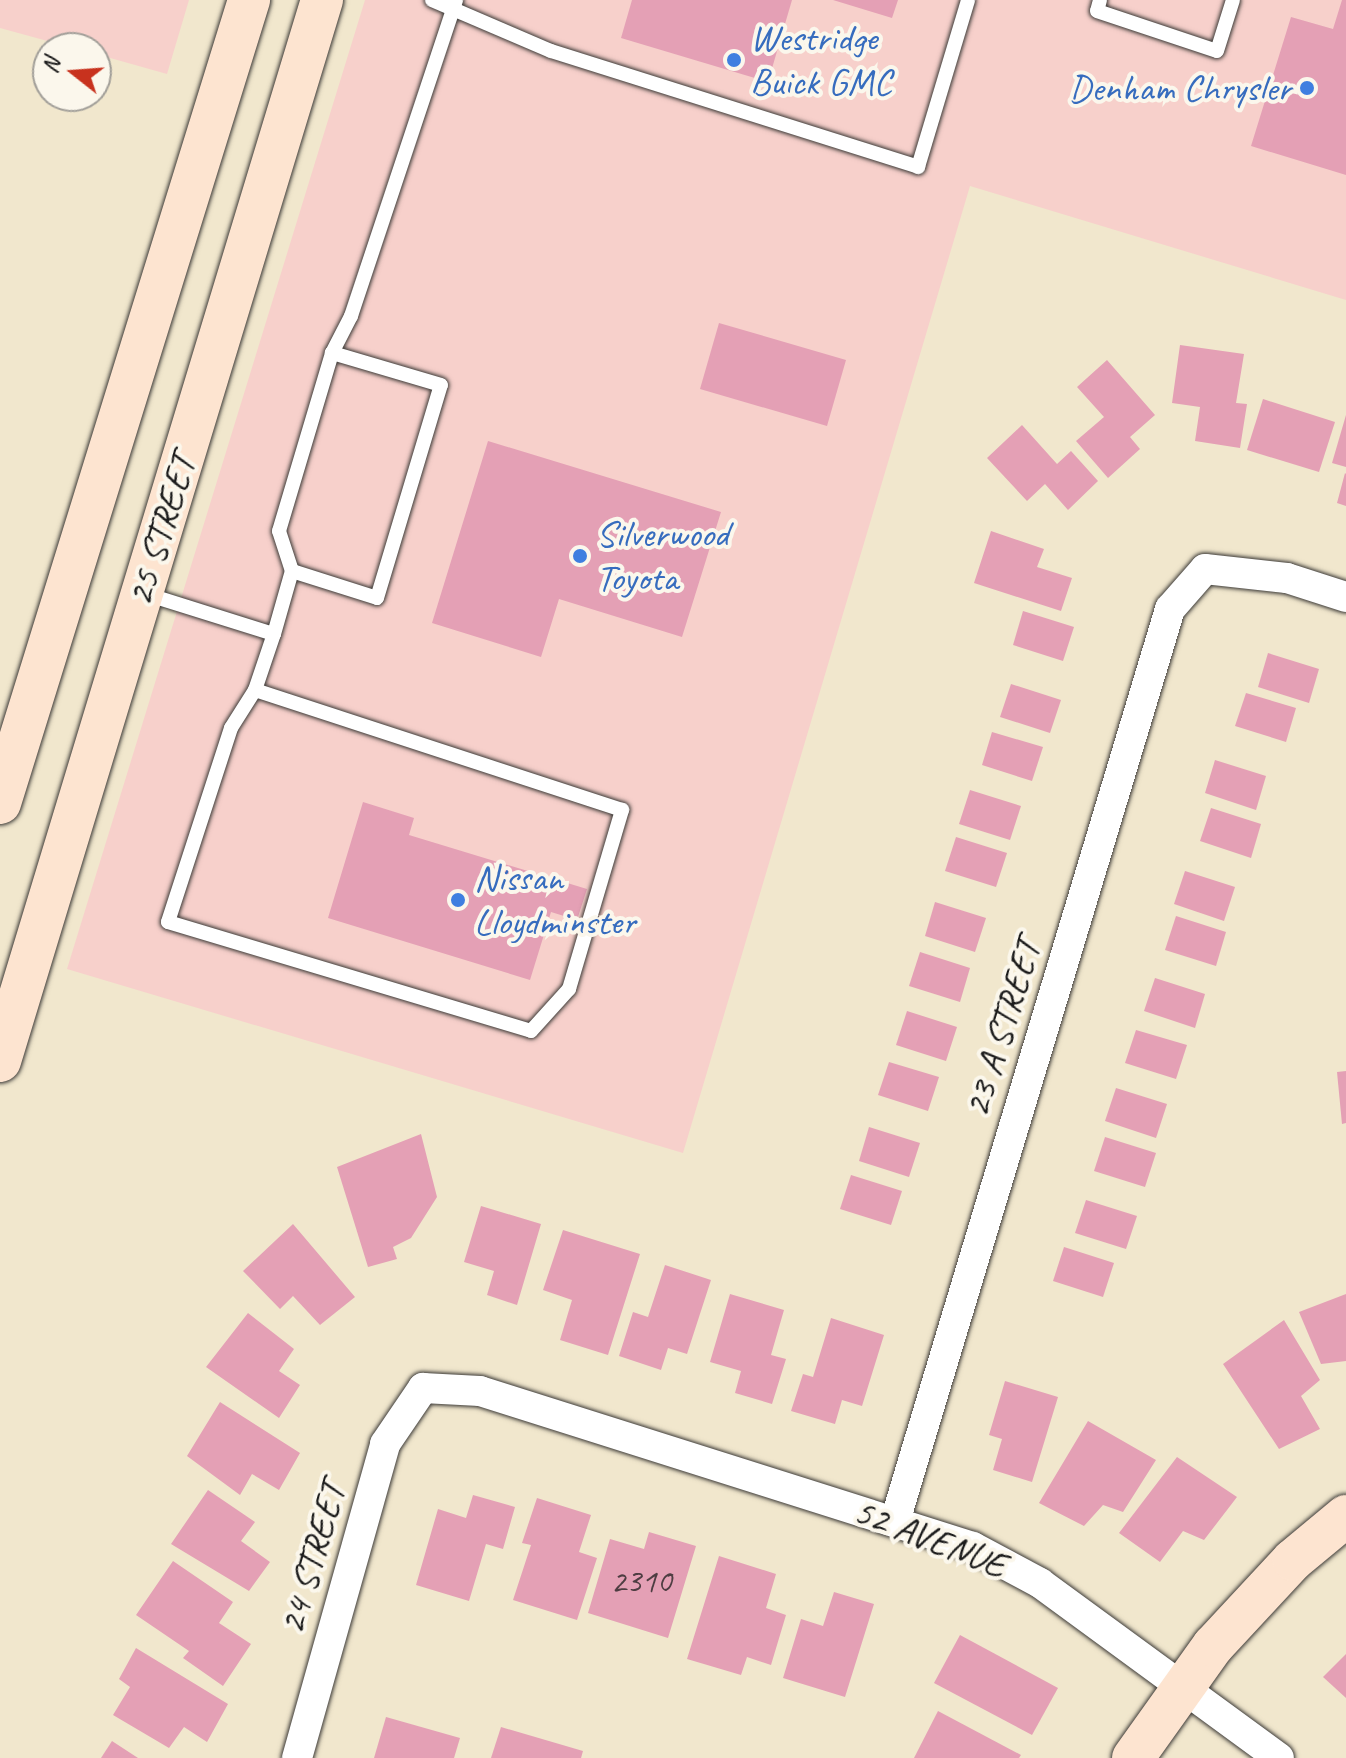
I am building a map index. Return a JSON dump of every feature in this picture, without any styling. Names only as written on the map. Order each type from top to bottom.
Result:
[{"type":"main road","name":"25 STREET","points":[[0,803],[249,0]]},
{"type":"main road","name":"25 STREET","points":[[0,1061],[322,0]]},
{"type":"main road","points":[[1133,1758],[1181,1686],[1249,1605],[1293,1560],[1346,1516]]},
{"type":"street","name":"23 A STREET","points":[[895,1521],[1170,609],[1205,569],[1287,578],[1346,597]]},
{"type":"street","name":"52 AVENUE","points":[[423,1388],[480,1391],[973,1547],[1040,1583],[1279,1758]]},
{"type":"street","name":"24 STREET","points":[[297,1758],[385,1444],[423,1388]]},
{"type":"lane","points":[[432,0],[455,4],[551,51],[918,167],[968,0]]},
{"type":"lane","points":[[1100,0],[1097,11],[1217,51],[1233,0]]},
{"type":"lane","points":[[255,690],[622,810],[569,989],[531,1031],[168,922],[231,728],[255,690],[274,634],[292,571],[279,531],[332,353],[351,316],[455,4]]},
{"type":"lane","points":[[292,571],[377,598],[441,385],[332,353]]},
{"type":"lane","points":[[142,593],[274,634]]},
{"type":"shaded area","points":[[0,0],[189,0],[167,74],[112,59],[112,32],[32,32],[32,37],[0,28]]},
{"type":"shaded area","points":[[365,0],[1346,0],[1346,300],[970,186],[683,1153],[67,969]]},
{"type":"building","name":"Westridge Buick GMC","points":[[632,0],[792,0],[768,82],[621,38]]},
{"type":"building","name":"Westridge Buick GMC","points":[[833,0],[898,0],[892,18]]},
{"type":"building","name":"Denham Chrysler","points":[[1342,0],[1346,0],[1346,175],[1251,146],[1291,17],[1333,29]]},
{"type":"building","points":[[719,323],[846,360],[827,426],[700,389]]},
{"type":"building","points":[[1180,345],[1244,354],[1236,403],[1247,404],[1240,448],[1195,441],[1200,407],[1172,403]]},
{"type":"building","points":[[1107,360],[1155,415],[1130,437],[1140,449],[1108,478],[1076,441],[1104,417],[1077,387]]},
{"type":"building","points":[[1263,399],[1335,422],[1319,472],[1247,450]]},
{"type":"building","points":[[1346,415],[1346,467],[1332,463]]},
{"type":"building","points":[[1022,425],[1057,464],[1071,451],[1098,481],[1068,510],[1045,484],[1027,501],[987,458]]},
{"type":"building","name":"Silverwood Toyota","points":[[488,441],[721,512],[682,637],[559,599],[541,657],[432,623]]},
{"type":"building","points":[[1346,474],[1346,506],[1337,503]]},
{"type":"building","points":[[991,531],[1044,549],[1037,567],[1072,578],[1061,611],[974,583]]},
{"type":"building","points":[[1023,611],[1074,627],[1063,661],[1013,645]]},
{"type":"building","points":[[1268,653],[1319,669],[1309,703],[1258,687]]},
{"type":"building","points":[[1011,684],[1061,700],[1050,733],[1000,717]]},
{"type":"building","points":[[1246,693],[1296,708],[1286,742],[1235,726]]},
{"type":"building","points":[[992,732],[1043,747],[1032,781],[982,765]]},
{"type":"building","points":[[1215,760],[1266,776],[1256,810],[1205,793]]},
{"type":"building","points":[[970,790],[1021,806],[1010,840],[959,824]]},
{"type":"building","name":"Nissan Lloydminster","points":[[363,802],[414,818],[409,835],[587,889],[577,920],[551,912],[530,980],[328,918]]},
{"type":"building","points":[[1211,808],[1261,824],[1251,858],[1200,841]]},
{"type":"building","points":[[956,837],[1007,853],[996,887],[945,871]]},
{"type":"building","points":[[1185,871],[1235,887],[1224,921],[1174,904]]},
{"type":"building","points":[[935,902],[986,918],[975,952],[925,936]]},
{"type":"building","points":[[1176,916],[1226,932],[1216,966],[1165,950]]},
{"type":"building","points":[[920,952],[970,968],[960,1002],[909,986]]},
{"type":"building","points":[[1155,978],[1205,994],[1195,1028],[1144,1011]]},
{"type":"building","points":[[907,1011],[957,1027],[946,1061],[896,1045]]},
{"type":"building","points":[[1136,1030],[1187,1045],[1176,1079],[1125,1063]]},
{"type":"building","points":[[889,1062],[939,1077],[928,1111],[878,1095]]},
{"type":"building","points":[[1346,1071],[1346,1123],[1342,1124],[1337,1072]]},
{"type":"building","points":[[1116,1088],[1167,1104],[1156,1138],[1105,1121]]},
{"type":"building","points":[[869,1127],[920,1143],[909,1177],[859,1161]]},
{"type":"building","points":[[421,1134],[437,1197],[411,1238],[393,1247],[397,1259],[368,1267],[337,1167]]},
{"type":"building","points":[[1105,1137],[1156,1153],[1145,1187],[1094,1171]]},
{"type":"building","points":[[851,1175],[902,1191],[891,1225],[840,1209]]},
{"type":"building","points":[[1086,1200],[1137,1216],[1126,1249],[1075,1233]]},
{"type":"building","points":[[481,1206],[541,1224],[517,1305],[487,1295],[494,1271],[464,1262]]},
{"type":"building","points":[[293,1224],[355,1297],[320,1325],[293,1296],[280,1309],[243,1271]]},
{"type":"building","points":[[563,1230],[640,1254],[608,1355],[560,1340],[572,1300],[543,1290]]},
{"type":"building","points":[[1064,1247],[1114,1263],[1103,1297],[1053,1281]]},
{"type":"building","points":[[665,1265],[711,1280],[687,1354],[668,1348],[661,1370],[619,1356],[633,1312],[648,1317]]},
{"type":"building","points":[[730,1294],[784,1310],[771,1355],[786,1359],[772,1404],[735,1393],[741,1371],[710,1362]]},
{"type":"building","points":[[1346,1294],[1346,1361],[1321,1364],[1299,1312]]},
{"type":"building","points":[[248,1313],[294,1349],[279,1371],[300,1385],[279,1418],[206,1367]]},
{"type":"building","points":[[831,1318],[884,1335],[862,1406],[842,1400],[835,1424],[791,1411],[803,1374],[813,1377]]},
{"type":"building","points":[[1284,1320],[1320,1380],[1301,1396],[1320,1429],[1279,1449],[1223,1364]]},
{"type":"building","points":[[1005,1381],[1058,1397],[1032,1482],[993,1470],[1002,1439],[989,1435]]},
{"type":"building","points":[[220,1402],[300,1453],[279,1490],[252,1474],[240,1495],[187,1456]]},
{"type":"building","points":[[1088,1421],[1156,1460],[1123,1512],[1103,1505],[1084,1526],[1039,1503]]},
{"type":"building","points":[[1177,1457],[1237,1497],[1204,1540],[1183,1531],[1160,1562],[1119,1533]]},
{"type":"building","points":[[208,1490],[255,1522],[241,1541],[270,1562],[249,1591],[171,1544]]},
{"type":"building","points":[[473,1495],[515,1507],[503,1549],[486,1544],[469,1601],[416,1585],[438,1509],[466,1518]]},
{"type":"building","points":[[537,1498],[591,1515],[579,1552],[597,1558],[577,1620],[513,1600],[531,1545],[522,1543]]},
{"type":"building","points":[[649,1532],[696,1546],[668,1638],[588,1613],[610,1539],[644,1549]]},
{"type":"building","points":[[719,1556],[776,1574],[766,1608],[786,1615],[771,1665],[747,1657],[741,1675],[687,1659]]},
{"type":"building","points":[[173,1561],[233,1602],[219,1623],[251,1644],[223,1686],[183,1658],[189,1651],[136,1615]]},
{"type":"building","points":[[834,1592],[874,1604],[845,1697],[783,1678],[801,1619],[823,1626]]},
{"type":"building","points":[[960,1635],[1058,1688],[1032,1735],[934,1683]]},
{"type":"building","points":[[136,1648],[228,1704],[207,1742],[184,1727],[169,1748],[113,1715],[130,1687],[119,1679]]},
{"type":"building","points":[[1346,1654],[1346,1698],[1323,1677]]},
{"type":"building","points":[[938,1711],[1021,1755],[1019,1758],[914,1758]]},
{"type":"building","points":[[386,1717],[460,1738],[454,1758],[374,1758]]},
{"type":"building","points":[[501,1727],[583,1751],[581,1758],[491,1758]]},
{"type":"building","points":[[112,1741],[138,1758],[101,1758]]},
{"type":"place","name":"Westridge Buick GMC","points":[[734,60]]},
{"type":"place","name":"Denham Chrysler","points":[[1307,88]]},
{"type":"place","name":"Silverwood Toyota","points":[[580,556]]},
{"type":"place","name":"Nissan Lloydminster","points":[[458,900]]}]
